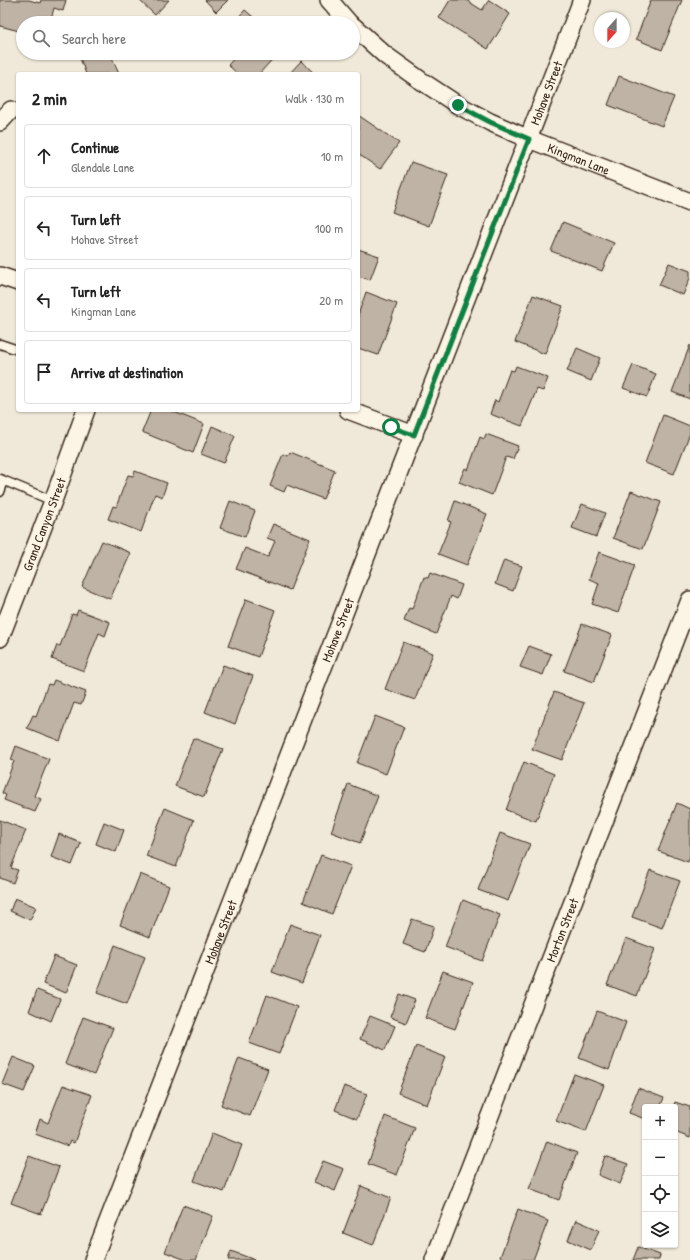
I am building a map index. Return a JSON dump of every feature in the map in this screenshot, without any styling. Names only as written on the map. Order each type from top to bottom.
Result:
[{"type":"street","points":[[329,0],[344,16]]},
{"type":"street","name":"Mohave Street","points":[[93,1260],[582,0]]},
{"type":"street","name":"Kingman Lane","points":[[360,32],[385,55],[420,80],[458,105],[490,122],[529,139],[690,202]]},
{"type":"street","points":[[0,276],[16,281]]},
{"type":"street","name":"Grand Canyon Street","points":[[0,638],[53,501],[85,412]]},
{"type":"street","points":[[353,412],[414,435]]},
{"type":"street","name":"Morton Street","points":[[434,1260],[690,600]]},
{"type":"lane","points":[[0,344],[16,349]]},
{"type":"lane","points":[[0,492],[2,480],[53,501]]},
{"type":"building","points":[[0,0],[29,0],[40,3],[41,0],[66,0],[63,11],[54,8],[52,16],[16,16],[16,30],[0,26]]},
{"type":"building","points":[[139,0],[169,0],[155,15]]},
{"type":"building","points":[[205,0],[228,0],[216,12]]},
{"type":"building","points":[[450,0],[466,0],[482,10],[489,0],[510,14],[488,49],[439,18]]},
{"type":"building","points":[[651,0],[682,0],[662,50],[636,39]]},
{"type":"building","points":[[245,10],[252,16],[239,16]]},
{"type":"building","points":[[81,60],[113,60],[118,72],[85,72]]},
{"type":"building","points":[[233,60],[272,60],[261,72],[236,72],[228,65]]},
{"type":"building","points":[[301,61],[313,72],[291,72]]},
{"type":"building","points":[[619,76],[674,97],[662,126],[608,105]]},
{"type":"building","points":[[360,116],[399,143],[380,169],[360,155]]},
{"type":"building","points":[[411,162],[448,175],[429,226],[392,212]]},
{"type":"building","points":[[563,222],[614,243],[602,271],[551,251]]},
{"type":"building","points":[[360,250],[379,256],[370,280],[360,277]]},
{"type":"building","points":[[669,263],[690,271],[690,278],[683,295],[659,285]]},
{"type":"building","points":[[366,292],[397,304],[378,355],[360,349],[360,309]]},
{"type":"building","points":[[533,295],[563,306],[545,354],[515,342]]},
{"type":"building","points":[[690,345],[690,399],[672,392]]},
{"type":"building","points":[[577,348],[600,358],[591,381],[567,371]]},
{"type":"building","points":[[633,365],[656,374],[647,397],[623,388]]},
{"type":"building","points":[[516,366],[548,378],[543,391],[537,389],[522,426],[490,414],[495,400],[498,402],[510,370],[514,371]]},
{"type":"building","points":[[150,412],[174,412],[204,424],[193,453],[142,432]]},
{"type":"building","points":[[663,415],[690,426],[690,433],[674,474],[645,463]]},
{"type":"building","points":[[212,426],[235,436],[224,463],[201,454]]},
{"type":"building","points":[[486,434],[518,446],[513,459],[506,457],[492,495],[459,482],[465,468],[468,470],[480,437],[484,439]]},
{"type":"building","points":[[290,452],[335,470],[323,499],[287,485],[284,492],[270,486],[283,454],[288,456]]},
{"type":"building","points":[[135,471],[167,483],[162,497],[155,494],[141,532],[108,519],[113,506],[116,507],[128,475],[133,476]]},
{"type":"building","points":[[631,491],[661,502],[643,549],[613,538]]},
{"type":"building","points":[[230,501],[255,511],[245,537],[220,528]]},
{"type":"building","points":[[455,501],[487,514],[467,565],[438,554],[451,522],[448,521]]},
{"type":"building","points":[[582,504],[605,513],[596,537],[572,528]]},
{"type":"building","points":[[273,524],[310,539],[290,590],[236,569],[245,548],[268,557],[275,541],[267,538]]},
{"type":"building","points":[[102,541],[131,553],[110,599],[82,587]]},
{"type":"building","points":[[599,552],[635,565],[618,613],[592,604],[599,583],[589,579]]},
{"type":"building","points":[[504,560],[522,566],[513,591],[495,584]]},
{"type":"building","points":[[430,573],[462,585],[457,599],[451,596],[436,634],[404,621],[409,608],[412,609],[424,577],[428,578]]},
{"type":"building","points":[[246,599],[275,610],[258,657],[228,646]]},
{"type":"building","points":[[78,610],[110,622],[105,636],[99,633],[84,671],[52,659],[57,645],[60,646],[72,614],[76,615]]},
{"type":"building","points":[[582,624],[612,635],[594,682],[564,671]]},
{"type":"building","points":[[403,642],[433,653],[415,700],[385,689]]},
{"type":"building","points":[[529,646],[551,654],[543,675],[520,667]]},
{"type":"building","points":[[223,665],[253,676],[235,724],[205,712]]},
{"type":"building","points":[[54,680],[86,692],[81,705],[74,703],[60,741],[27,728],[33,715],[36,716],[48,684],[52,685]]},
{"type":"building","points":[[554,692],[584,703],[562,760],[532,749]]},
{"type":"building","points":[[375,716],[404,727],[386,774],[357,763]]},
{"type":"building","points":[[193,738],[223,749],[204,797],[175,786]]},
{"type":"building","points":[[16,746],[49,759],[34,796],[41,799],[35,812],[4,800],[6,795],[2,793],[14,761],[11,760]]},
{"type":"building","points":[[524,762],[554,774],[536,821],[506,810]]},
{"type":"building","points":[[348,784],[378,796],[360,843],[331,832]]},
{"type":"building","points":[[677,803],[690,809],[690,857],[688,862],[658,851]]},
{"type":"building","points":[[165,808],[194,820],[176,867],[146,856]]},
{"type":"building","points":[[0,820],[26,830],[11,868],[18,870],[13,883],[0,878]]},
{"type":"building","points":[[104,822],[124,830],[116,852],[96,844]]},
{"type":"building","points":[[500,833],[530,844],[508,901],[478,890]]},
{"type":"building","points":[[59,834],[81,843],[72,865],[51,857]]},
{"type":"building","points":[[321,855],[351,866],[332,914],[303,902]]},
{"type":"building","points":[[650,870],[680,881],[662,928],[632,917]]},
{"type":"building","points":[[140,874],[169,886],[150,937],[120,925]]},
{"type":"building","points":[[15,898],[36,907],[30,920],[10,911]]},
{"type":"building","points":[[463,900],[500,915],[482,961],[445,947]]},
{"type":"building","points":[[412,919],[434,926],[425,952],[403,944]]},
{"type":"building","points":[[290,924],[320,935],[302,983],[272,972]]},
{"type":"building","points":[[626,938],[655,949],[637,996],[607,985]]},
{"type":"building","points":[[115,945],[145,957],[127,1004],[97,993]]},
{"type":"building","points":[[54,956],[77,965],[66,993],[43,984]]},
{"type":"building","points":[[443,971],[473,982],[455,1029],[425,1018]]},
{"type":"building","points":[[37,990],[60,999],[51,1021],[29,1011]]},
{"type":"building","points":[[399,994],[415,1000],[406,1023],[390,1017]]},
{"type":"building","points":[[267,995],[297,1007],[279,1054],[249,1043]]},
{"type":"building","points":[[597,1011],[626,1022],[609,1070],[579,1058]]},
{"type":"building","points":[[370,1016],[395,1026],[385,1050],[360,1039]]},
{"type":"building","points":[[83,1017],[113,1028],[94,1075],[65,1064]]},
{"type":"building","points":[[416,1046],[445,1057],[427,1105],[398,1093]]},
{"type":"building","points":[[13,1057],[35,1066],[24,1092],[2,1084]]},
{"type":"building","points":[[239,1058],[268,1069],[250,1116],[221,1105]]},
{"type":"building","points":[[574,1074],[604,1085],[586,1132],[556,1121]]},
{"type":"building","points":[[63,1085],[92,1095],[74,1143],[70,1141],[68,1146],[35,1134],[40,1119],[48,1123]]},
{"type":"building","points":[[344,1086],[367,1094],[357,1119],[335,1110]]},
{"type":"building","points":[[638,1088],[664,1098],[661,1104],[642,1104],[642,1118],[629,1113]]},
{"type":"building","points":[[675,1102],[690,1107],[690,1138],[678,1133],[678,1104],[674,1104]]},
{"type":"building","points":[[385,1116],[415,1128],[397,1175],[368,1164]]},
{"type":"building","points":[[212,1133],[242,1145],[224,1192],[194,1181]]},
{"type":"building","points":[[547,1141],[577,1153],[559,1200],[529,1189]]},
{"type":"building","points":[[29,1156],[59,1167],[41,1214],[11,1203]]},
{"type":"building","points":[[605,1156],[628,1164],[620,1184],[598,1175]]},
{"type":"building","points":[[323,1161],[344,1169],[335,1191],[314,1182]]},
{"type":"building","points":[[361,1186],[391,1198],[373,1245],[343,1233]]},
{"type":"building","points":[[183,1205],[213,1216],[196,1260],[186,1260],[165,1252]]},
{"type":"building","points":[[518,1209],[548,1221],[533,1260],[508,1260],[500,1257]]},
{"type":"building","points":[[576,1220],[599,1230],[591,1250],[568,1240]]},
{"type":"building","points":[[638,1247],[660,1255],[659,1260],[633,1260]]},
{"type":"building","points":[[231,1251],[255,1260],[228,1260]]},
{"type":"route","points":[[391,427],[414,435],[529,139],[490,122],[458,105]]}]
